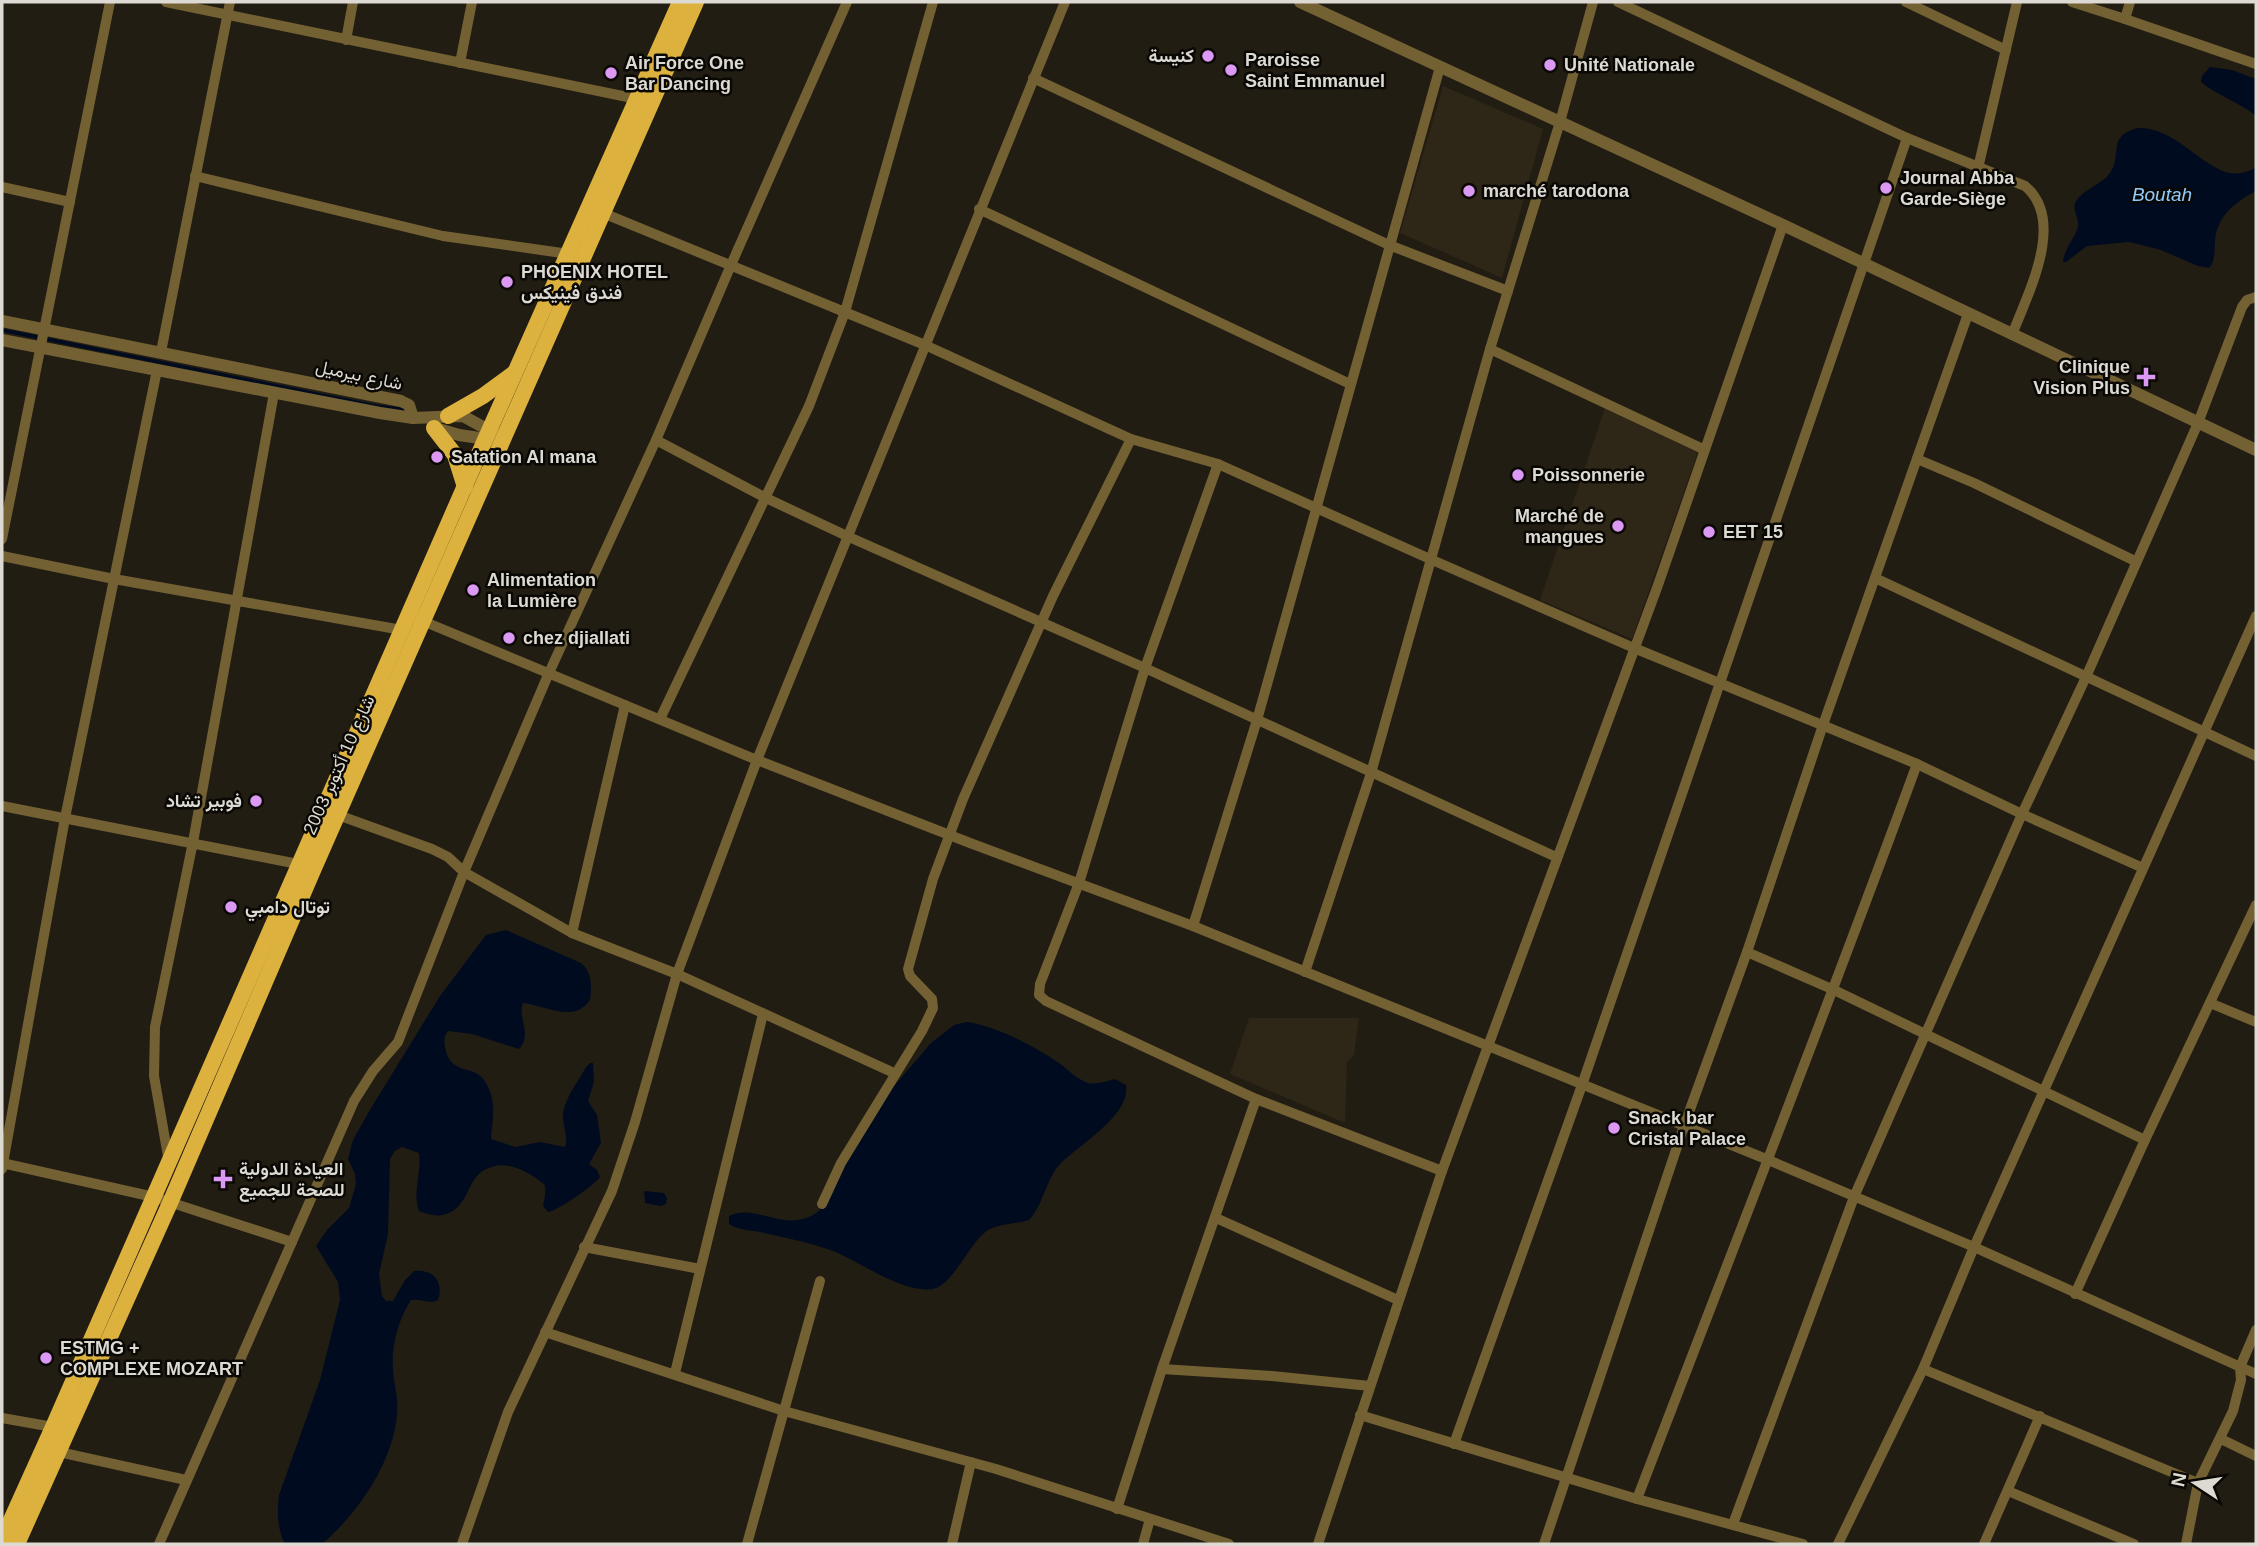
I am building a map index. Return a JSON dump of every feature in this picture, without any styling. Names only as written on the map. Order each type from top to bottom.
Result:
[{"type":"highway","name":"شارع 10 أكتوبر 2003","points":[[2,1540],[169,1163],[306,866],[338,815],[465,487],[495,437],[515,372],[569,254],[596,210],[637,99],[680,2]]},
{"type":"highway","name":"شارع 10 أكتوبر 2003","points":[[17,1544],[170,1203],[306,866],[411,622],[596,210],[696,2]]},
{"type":"highway","points":[[448,416],[515,372]]},
{"type":"highway","points":[[434,428],[455,455],[465,487]]},
{"type":"street","points":[[2,539],[110,2]]},
{"type":"street","points":[[166,2],[637,99]]},
{"type":"street","points":[[161,352],[230,2]]},
{"type":"street","points":[[346,40],[353,2]]},
{"type":"street","points":[[460,63],[472,2]]},
{"type":"street","points":[[159,1544],[354,1101],[373,1071],[398,1042],[464,872],[548,675],[656,440],[847,2]]},
{"type":"street","points":[[660,719],[809,406],[845,312],[933,2]]},
{"type":"street","points":[[462,1544],[508,1412],[612,1191],[635,1122],[677,974],[757,760],[1065,2]]},
{"type":"street","points":[[1300,2],[1783,225],[2256,450]]},
{"type":"street","points":[[1305,972],[1371,773],[1490,349],[1560,122],[1593,2]]},
{"type":"street","points":[[1618,2],[1907,138],[2025,186],[2034,194],[2044,235],[2036,274],[2012,335]]},
{"type":"street","points":[[1906,2],[2006,50]]},
{"type":"street","points":[[1978,168],[2017,2]]},
{"type":"street","points":[[2072,2],[2256,64]]},
{"type":"street","points":[[2124,19],[2130,2]]},
{"type":"street","points":[[1194,926],[1257,720],[1440,67]]},
{"type":"street","points":[[1033,78],[1389,244],[1508,290]]},
{"type":"street","points":[[1454,1444],[1582,1084],[1907,138]]},
{"type":"street","points":[[195,176],[431,234],[569,254]]},
{"type":"street","points":[[2,187],[70,202]]},
{"type":"street","points":[[979,209],[1349,384]]},
{"type":"street","points":[[596,210],[925,345],[1131,439],[1218,464],[1634,648],[1917,764],[2143,868]]},
{"type":"street","points":[[1318,1544],[1442,1171],[1634,648],[1783,225]]},
{"type":"street","points":[[1733,1524],[1854,1197],[2198,423],[2242,307],[2247,300],[2256,297]]},
{"type":"street","points":[[1544,1544],[1684,1126],[1968,314]]},
{"type":"street","name":"شارع بيرميل","points":[[2,321],[405,402],[411,409],[413,418],[2,340]]},
{"type":"street","points":[[1490,349],[1703,449]]},
{"type":"street","points":[[157,370],[65,818],[2,1165],[154,1197],[292,1242]]},
{"type":"street","points":[[169,1163],[154,1076],[155,1027],[193,842],[274,393]]},
{"type":"street","points":[[413,418],[470,418],[495,437]]},
{"type":"street","points":[[413,418],[434,428],[495,437]]},
{"type":"street","points":[[822,1204],[841,1163],[922,1031],[933,1008],[932,999],[910,976],[908,969],[948,835],[1041,623],[1131,439]]},
{"type":"street","points":[[656,440],[766,498],[849,537],[1145,668],[1556,857]]},
{"type":"street","points":[[1917,459],[2135,561]]},
{"type":"street","points":[[1218,464],[1145,668],[1079,883],[1040,984],[1039,995],[1046,1001],[1256,1099],[1442,1171]]},
{"type":"street","points":[[2,556],[237,601],[411,622],[948,835],[1194,926],[1582,1084],[1974,1247],[2256,1374]]},
{"type":"street","points":[[1875,578],[2256,756]]},
{"type":"street","points":[[1838,1544],[1923,1369],[1974,1247],[2256,616]]},
{"type":"street","points":[[572,933],[625,705]]},
{"type":"street","points":[[1637,1499],[1834,990],[1917,764]]},
{"type":"street","points":[[2,806],[306,866]]},
{"type":"street","points":[[338,815],[432,849],[464,872],[572,933],[677,974],[894,1073]]},
{"type":"street","points":[[2075,1294],[2256,905]]},
{"type":"street","points":[[1747,952],[1834,990],[2145,1140]]},
{"type":"street","points":[[2210,1003],[2256,1022]]},
{"type":"street","points":[[675,1373],[763,1014]]},
{"type":"street","points":[[1117,1509],[1256,1099]]},
{"type":"street","points":[[1216,1217],[1398,1300]]},
{"type":"street","points":[[584,1247],[700,1269]]},
{"type":"street","points":[[747,1544],[820,1281]]},
{"type":"street","points":[[2186,1544],[2198,1483],[2221,1440],[2238,1394],[2240,1367],[2256,1330]]},
{"type":"street","points":[[545,1332],[784,1411],[971,1462],[1229,1544]]},
{"type":"street","points":[[1163,1369],[1370,1386]]},
{"type":"street","points":[[1923,1369],[2198,1483]]},
{"type":"street","points":[[1360,1415],[1637,1499],[1803,1544]]},
{"type":"street","points":[[1984,1544],[2040,1416]]},
{"type":"street","points":[[2,1418],[53,1427]]},
{"type":"street","points":[[2221,1440],[2256,1456]]},
{"type":"street","points":[[59,1452],[186,1480]]},
{"type":"street","points":[[952,1544],[971,1462]]},
{"type":"street","points":[[2008,1491],[2134,1544]]},
{"type":"street","points":[[1143,1544],[1150,1520]]},
{"type":"shaded area","name":"marché tarodona","points":[[1443,86],[1543,129],[1502,278],[1400,233]]},
{"type":"shaded area","name":"Marché de mangues","points":[[1605,408],[1698,452],[1632,639],[1540,600]]},
{"type":"shaded area","points":[[1249,1018],[1359,1018],[1354,1055],[1347,1062],[1345,1123],[1230,1074]]},
{"type":"water","points":[[2210,67],[2232,70],[2256,79],[2256,116],[2201,82],[2202,76]]},
{"type":"water","name":"Boutah","points":[[2138,128],[2150,129],[2173,138],[2225,172],[2241,173],[2256,167],[2256,191],[2234,205],[2223,217],[2216,232],[2214,259],[2209,268],[2161,250],[2129,242],[2087,246],[2063,262],[2078,227],[2074,208],[2076,201],[2110,173],[2122,136]]},
{"type":"water","points":[[506,930],[581,963],[590,980],[590,1000],[576,1011],[567,1012],[523,1003],[525,1038],[519,1049],[472,1034],[448,1031],[444,1040],[448,1056],[457,1066],[474,1072],[484,1080],[493,1102],[491,1139],[515,1147],[540,1142],[565,1147],[563,1113],[569,1095],[586,1067],[593,1063],[594,1082],[588,1101],[597,1115],[601,1143],[589,1164],[597,1170],[600,1177],[576,1197],[548,1212],[543,1206],[543,1183],[517,1168],[497,1165],[479,1174],[457,1208],[443,1215],[427,1214],[419,1211],[417,1204],[419,1153],[402,1147],[395,1151],[390,1159],[388,1234],[379,1274],[382,1296],[386,1301],[393,1301],[405,1280],[414,1271],[427,1272],[436,1278],[440,1294],[438,1300],[431,1302],[411,1300],[400,1324],[393,1359],[396,1419],[385,1460],[375,1479],[350,1515],[322,1544],[285,1544],[278,1520],[279,1495],[320,1380],[340,1300],[338,1282],[316,1246],[327,1230],[349,1208],[356,1184],[348,1159],[353,1140],[440,996],[486,935]]},
{"type":"water","points":[[966,1022],[1000,1031],[1024,1042],[1088,1083],[1115,1079],[1126,1085],[1121,1107],[1103,1128],[1056,1169],[1029,1220],[988,1230],[947,1280],[933,1289],[908,1287],[824,1248],[740,1229],[729,1224],[729,1216],[740,1213],[795,1220],[807,1218],[819,1211],[877,1106],[931,1043],[954,1025]]},
{"type":"water","points":[[644,1191],[664,1193],[666,1204],[660,1206],[645,1203]]},
{"type":"waterway","points":[[2,330],[375,406],[408,410]]},
{"type":"place","name":"كنيسة","points":[[1208,56]]},
{"type":"place","name":"Unité Nationale","points":[[1550,65]]},
{"type":"place","name":"Paroisse Saint Emmanuel","points":[[1231,70]]},
{"type":"place","name":"Air Force One Bar Dancing","points":[[611,73]]},
{"type":"place","name":"Journal Abba Garde-Siège","points":[[1886,188]]},
{"type":"place","name":"marché tarodona","points":[[1469,191]]},
{"type":"place","name":"PHOENIX HOTEL فندق فينيكس","points":[[507,282]]},
{"type":"place","name":"Clinique Vision Plus","points":[[2146,377]]},
{"type":"place","name":"Satation Al mana","points":[[437,457]]},
{"type":"place","name":"Poissonnerie","points":[[1518,475]]},
{"type":"place","name":"Marché de mangues","points":[[1618,526]]},
{"type":"place","name":"EET 15","points":[[1709,532]]},
{"type":"place","name":"Alimentation la Lumière","points":[[473,590]]},
{"type":"place","name":"chez djiallati","points":[[509,638]]},
{"type":"place","name":"فوبير تشاد","points":[[256,801]]},
{"type":"place","name":"توتال دامبي","points":[[231,907]]},
{"type":"place","name":"Snack bar Cristal Palace","points":[[1614,1128]]},
{"type":"place","name":"العيادة الدولية للصحة للجميع","points":[[223,1179]]},
{"type":"place","name":"ESTMG + COMPLEXE MOZART","points":[[46,1358]]}]
